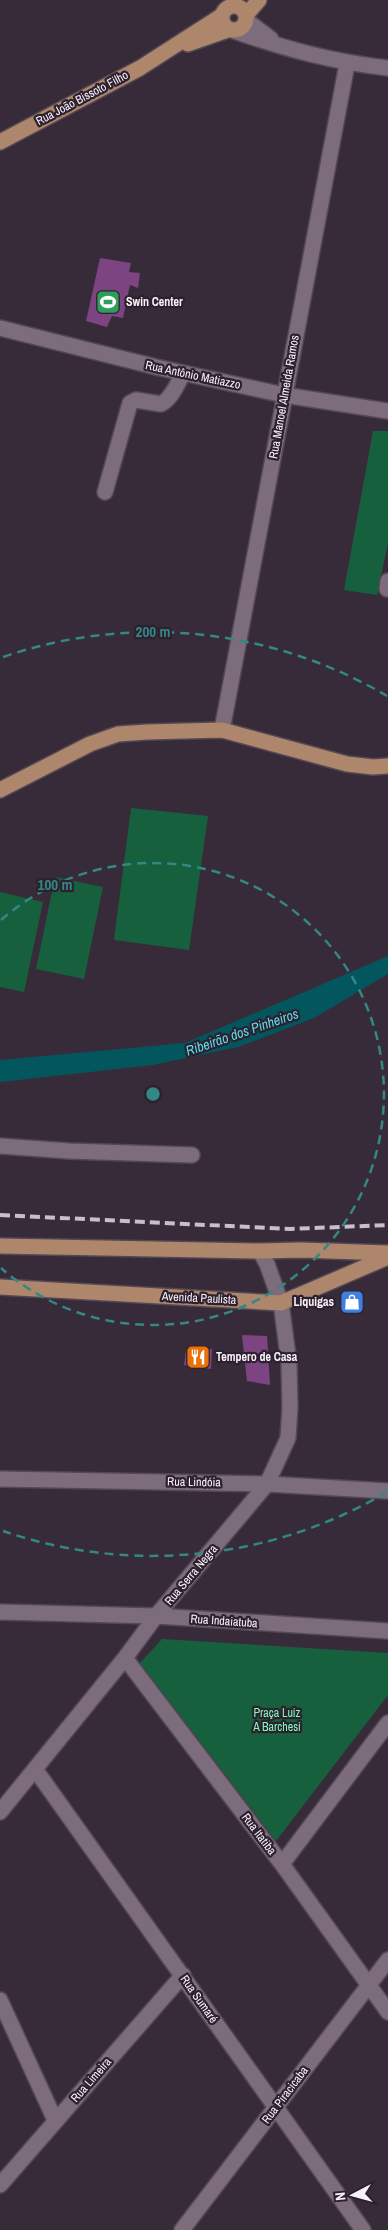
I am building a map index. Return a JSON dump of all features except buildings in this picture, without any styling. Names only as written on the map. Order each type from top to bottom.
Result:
[{"type":"main road","points":[[242,10],[240,29],[231,30],[224,26],[221,16],[228,7],[242,10],[259,0]]},
{"type":"main road","name":"Rua João Bissoto Filho","points":[[0,142],[140,68],[221,16]]},
{"type":"main road","name":"Rua João Bissoto Filho","points":[[163,52],[231,30]]},
{"type":"main road","points":[[0,790],[90,744],[118,734],[222,730],[347,764],[373,767],[388,766]]},
{"type":"main road","points":[[0,1246],[388,1253]]},
{"type":"main road","name":"Avenida Paulista","points":[[0,1287],[281,1303],[388,1257]]},
{"type":"street","points":[[242,10],[284,49]]},
{"type":"street","points":[[231,30],[284,49],[347,64],[388,68]]},
{"type":"street","name":"Rua Manoel Almeida Ramos","points":[[222,730],[347,64]]},
{"type":"street","name":"Rua Antônio Matiazzo","points":[[0,328],[183,373],[284,394],[388,411]]},
{"type":"street","points":[[105,492],[130,403],[136,400],[160,404],[164,402],[176,388],[183,373]]},
{"type":"street","points":[[0,1146],[69,1151],[192,1154]]},
{"type":"street","name":"Rua Serra Negra","points":[[0,1812],[6,1797],[35,1769],[126,1658],[156,1616],[267,1484],[288,1438],[290,1408],[289,1363],[281,1303],[267,1264],[260,1251]]},
{"type":"street","name":"Rua Lindóia","points":[[0,1479],[267,1484],[388,1491]]},
{"type":"street","name":"Rua Indaiatuba","points":[[0,1612],[156,1616],[388,1631]]},
{"type":"street","name":"Rua Itatiba","points":[[126,1658],[282,1864],[388,2012]]},
{"type":"street","points":[[282,1864],[388,1722]]},
{"type":"street","name":"Rua Sumaré","points":[[35,1769],[363,2230]]},
{"type":"street","name":"Rua Piracicaba","points":[[182,2230],[388,1960]]},
{"type":"street","name":"Rua Limeira","points":[[0,2185],[183,1975]]},
{"type":"street","points":[[0,2000],[55,2120]]},
{"type":"green space","points":[[373,431],[388,431],[388,543],[377,595],[344,590]]},
{"type":"green space","points":[[131,808],[208,816],[189,950],[114,940]]},
{"type":"green space","points":[[55,877],[103,887],[84,979],[36,969]]},
{"type":"green space","points":[[0,892],[43,902],[24,992],[0,987]]},
{"type":"green space","name":"Praça Luiz A Barchesi","points":[[162,1639],[388,1653],[388,1695],[276,1841],[140,1663]]},
{"type":"water","name":"Ribeirão dos Pinheiros","points":[[388,956],[388,974],[314,1018],[238,1047],[153,1065],[0,1082],[0,1060],[185,1043]]},
{"type":"railway","points":[[0,1215],[290,1229],[388,1225]]},
{"type":"place","name":"Swin Center","points":[[108,302]]},
{"type":"place","name":"Liquigas","points":[[352,1302]]},
{"type":"place","name":"Tempero de Casa","points":[[198,1357]]}]
